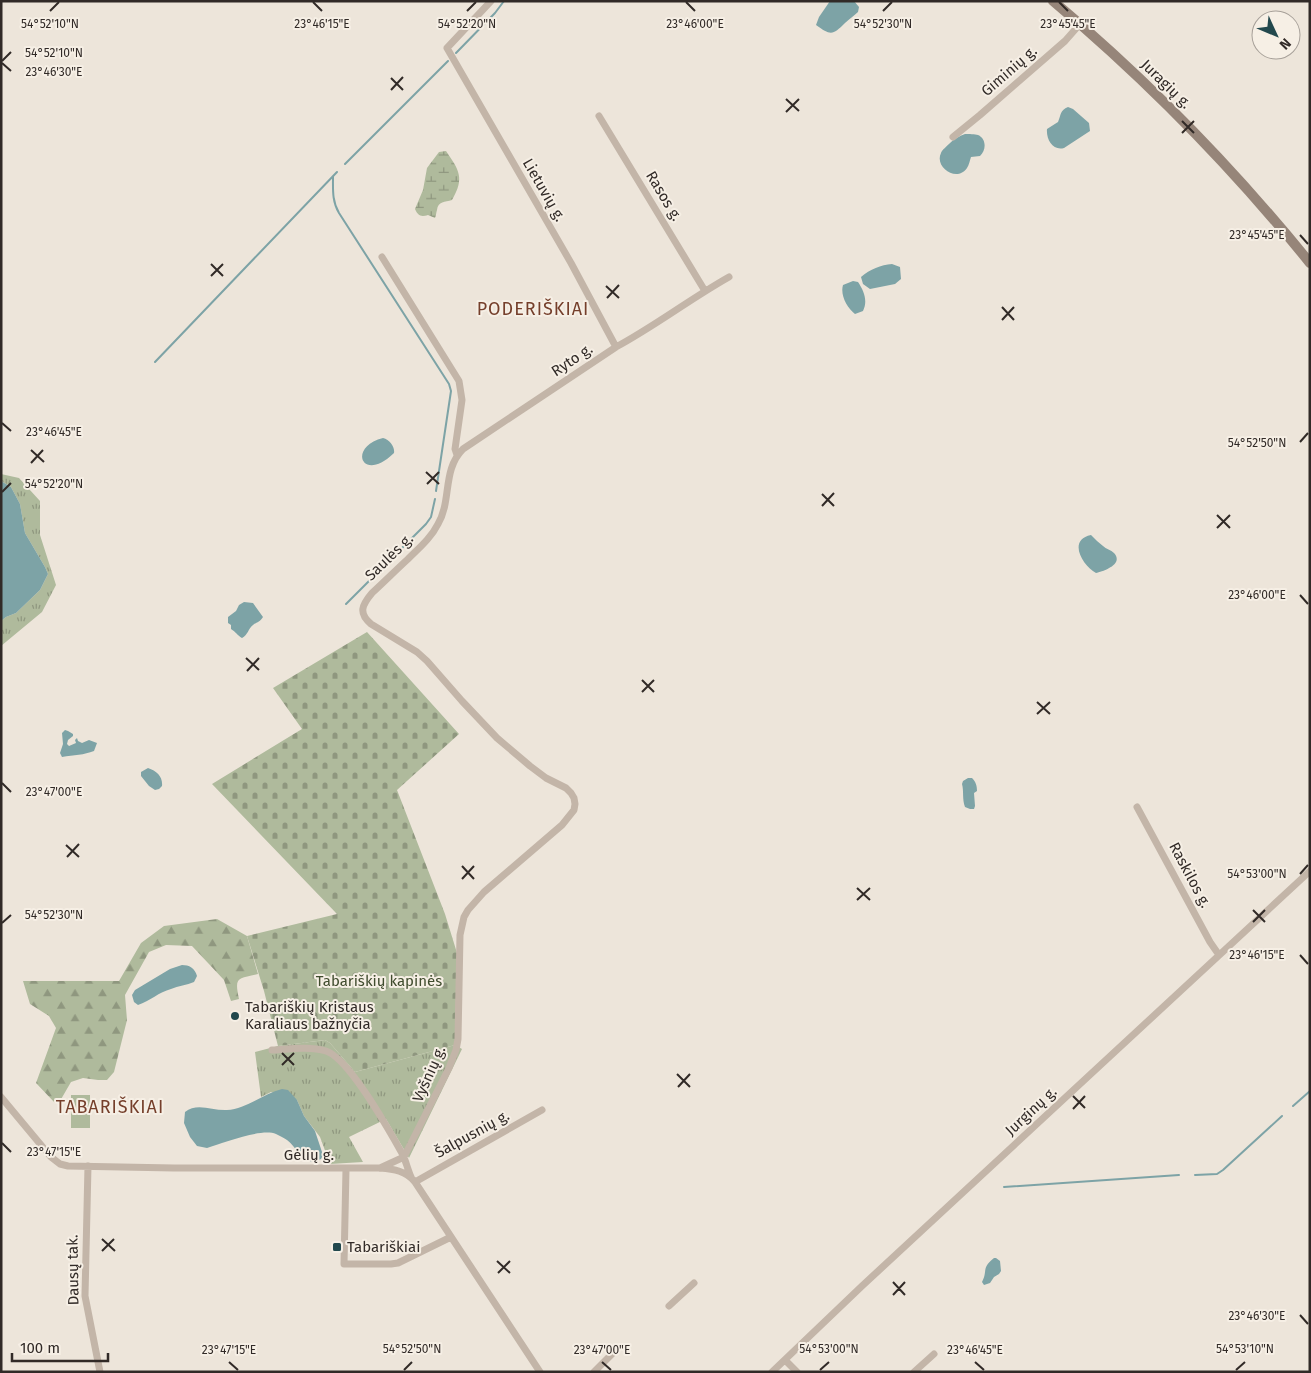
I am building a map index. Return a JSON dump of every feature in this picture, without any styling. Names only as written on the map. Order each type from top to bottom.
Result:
[{"type":"main road","name":"Juragių g.","points":[[1053,1],[1126,66],[1202,141],[1310,263]]},
{"type":"street","name":"Lietuvių g.","points":[[491,1],[447,48],[571,263],[616,347]]},
{"type":"street","name":"Giminių g.","points":[[953,137],[1065,41],[1080,24]]},
{"type":"street","name":"Rasos g.","points":[[599,116],[705,290]]},
{"type":"street","name":"Saulės g.","points":[[382,258],[459,381],[462,400],[455,449],[457,455],[449,476],[443,513],[439,523],[423,545],[365,601],[362,615],[371,624],[428,660],[462,702],[497,738],[538,772],[566,788],[574,798],[575,804]]},
{"type":"street","name":"Ryto g.","points":[[457,455],[463,449],[616,347],[676,311],[705,290],[729,277]]},
{"type":"street","name":"Vyšnių g.","points":[[404,1157],[449,1068],[456,1050],[458,1039],[460,935],[464,917],[474,902],[484,892],[562,825],[574,810],[575,804]]},
{"type":"street","name":"Raskilos g.","points":[[1137,807],[1210,942],[1219,955]]},
{"type":"street","name":"Jurginų g.","points":[[772,1372],[862,1286],[1310,871]]},
{"type":"street","points":[[272,1050],[316,1049],[326,1051],[335,1057],[362,1086],[404,1157],[413,1180],[540,1372]]},
{"type":"street","name":"Gėlių g.","points":[[1,1097],[51,1157],[60,1164],[68,1166],[380,1168],[393,1169],[413,1180]]},
{"type":"street","name":"Šalpusnių g.","points":[[413,1180],[542,1110]]},
{"type":"street","points":[[380,1168],[404,1157]]},
{"type":"street","name":"Dausų tak.","points":[[88,1166],[85,1296],[100,1372]]},
{"type":"street","points":[[346,1169],[344,1264],[398,1263],[451,1237]]},
{"type":"street","points":[[670,1306],[694,1283]]},
{"type":"street","points":[[594,1372],[616,1350]]},
{"type":"street","points":[[914,1372],[934,1354]]},
{"type":"street","points":[[785,1360],[797,1372]]},
{"type":"green space","points":[[446,151],[459,174],[456,192],[452,200],[442,202],[439,205],[435,218],[428,215],[420,215],[415,209],[423,190],[427,168],[439,152]]},
{"type":"green space","points":[[1,474],[19,478],[40,501],[40,535],[56,585],[42,612],[1,646],[1,621],[16,613],[40,590],[48,574],[25,533],[20,504],[11,487],[1,481]]},
{"type":"green space","name":"Tabariškių kapinės","points":[[367,632],[459,734],[397,790],[445,914],[457,953],[455,1045],[355,1072],[330,1043],[325,1040],[278,1046],[247,936],[337,914],[212,784],[302,729],[273,688]]},
{"type":"green space","points":[[217,919],[247,936],[258,974],[239,980],[237,986],[239,999],[231,1001],[224,980],[192,946],[166,945],[149,952],[125,995],[127,1020],[114,1072],[107,1080],[83,1078],[71,1082],[60,1101],[55,1103],[36,1083],[56,1028],[49,1016],[30,1004],[23,981],[119,981],[141,943],[164,926]]},
{"type":"green space","points":[[325,1040],[330,1043],[355,1072],[455,1045],[462,1049],[409,1158],[386,1119],[349,1137],[363,1162],[330,1164],[320,1137],[304,1116],[297,1100],[271,1092],[261,1097],[255,1052],[278,1046]]},
{"type":"green space","points":[[71,1095],[90,1095],[90,1128],[71,1128]]},
{"type":"water","points":[[830,1],[854,1],[859,7],[858,12],[832,33],[816,25]]},
{"type":"water","points":[[1068,107],[1089,123],[1090,131],[1064,148],[1057,148],[1049,141],[1047,129],[1058,122],[1062,111]]},
{"type":"water","points":[[965,134],[981,137],[985,145],[980,156],[971,157],[968,167],[963,172],[953,174],[944,168],[941,163],[941,153],[953,141]]},
{"type":"water","points":[[892,264],[900,267],[901,279],[895,284],[870,289],[863,284],[861,277],[864,274],[884,265]]},
{"type":"water","points":[[853,281],[858,282],[864,292],[865,300],[863,311],[855,314],[847,305],[842,293],[843,285]]},
{"type":"water","points":[[383,438],[392,444],[394,453],[383,462],[374,465],[367,464],[363,461],[362,455],[365,448],[372,442]]},
{"type":"water","points":[[1,481],[11,487],[20,504],[25,533],[48,574],[40,590],[16,613],[1,621]]},
{"type":"water","points":[[1091,535],[1114,553],[1117,560],[1115,564],[1104,571],[1096,573],[1082,559],[1079,547],[1080,542],[1084,538]]},
{"type":"water","points":[[244,602],[253,603],[263,617],[242,638],[231,629],[228,617]]},
{"type":"water","points":[[65,730],[73,734],[68,740],[67,744],[69,746],[76,743],[75,740],[77,738],[82,743],[89,740],[97,743],[94,751],[62,757],[60,753],[63,744],[62,733]]},
{"type":"water","points":[[148,768],[160,777],[162,786],[159,789],[155,790],[149,786],[141,776],[141,772]]},
{"type":"water","points":[[968,778],[972,778],[977,791],[974,793],[974,809],[965,807],[964,804],[962,784]]},
{"type":"water","points":[[182,965],[189,966],[195,971],[197,976],[194,982],[167,990],[138,1005],[134,1002],[132,995],[135,990],[170,969]]},
{"type":"water","points":[[282,1089],[288,1090],[297,1100],[304,1116],[315,1131],[323,1155],[321,1159],[310,1161],[305,1159],[287,1140],[276,1134],[261,1133],[207,1148],[197,1146],[190,1137],[184,1123],[185,1112],[190,1109],[200,1107],[222,1110],[234,1109]]},
{"type":"water","points":[[994,1258],[1000,1261],[1001,1271],[990,1283],[984,1285],[982,1282],[986,1267]]},
{"type":"waterway","points":[[456,53],[495,13],[504,1]]},
{"type":"waterway","points":[[345,164],[448,61]]},
{"type":"waterway","points":[[155,362],[337,172]]},
{"type":"waterway","points":[[333,176],[334,200],[339,213],[449,384],[451,391],[436,491]]},
{"type":"waterway","points":[[346,604],[426,524],[431,517],[435,499]]},
{"type":"waterway","points":[[1293,1106],[1310,1091]]},
{"type":"waterway","points":[[1195,1175],[1217,1174],[1223,1170],[1282,1116]]},
{"type":"waterway","points":[[1004,1187],[1179,1175]]},
{"type":"place","name":"Tabariškių Kristaus Karaliaus bažnyčia","points":[[235,1016]]},
{"type":"place","name":"Tabariškiai","points":[[337,1247]]},
{"type":"district","name":"PODERIŠKIAI","points":[[533,309]]},
{"type":"district","name":"TABARIŠKIAI","points":[[110,1107]]}]
